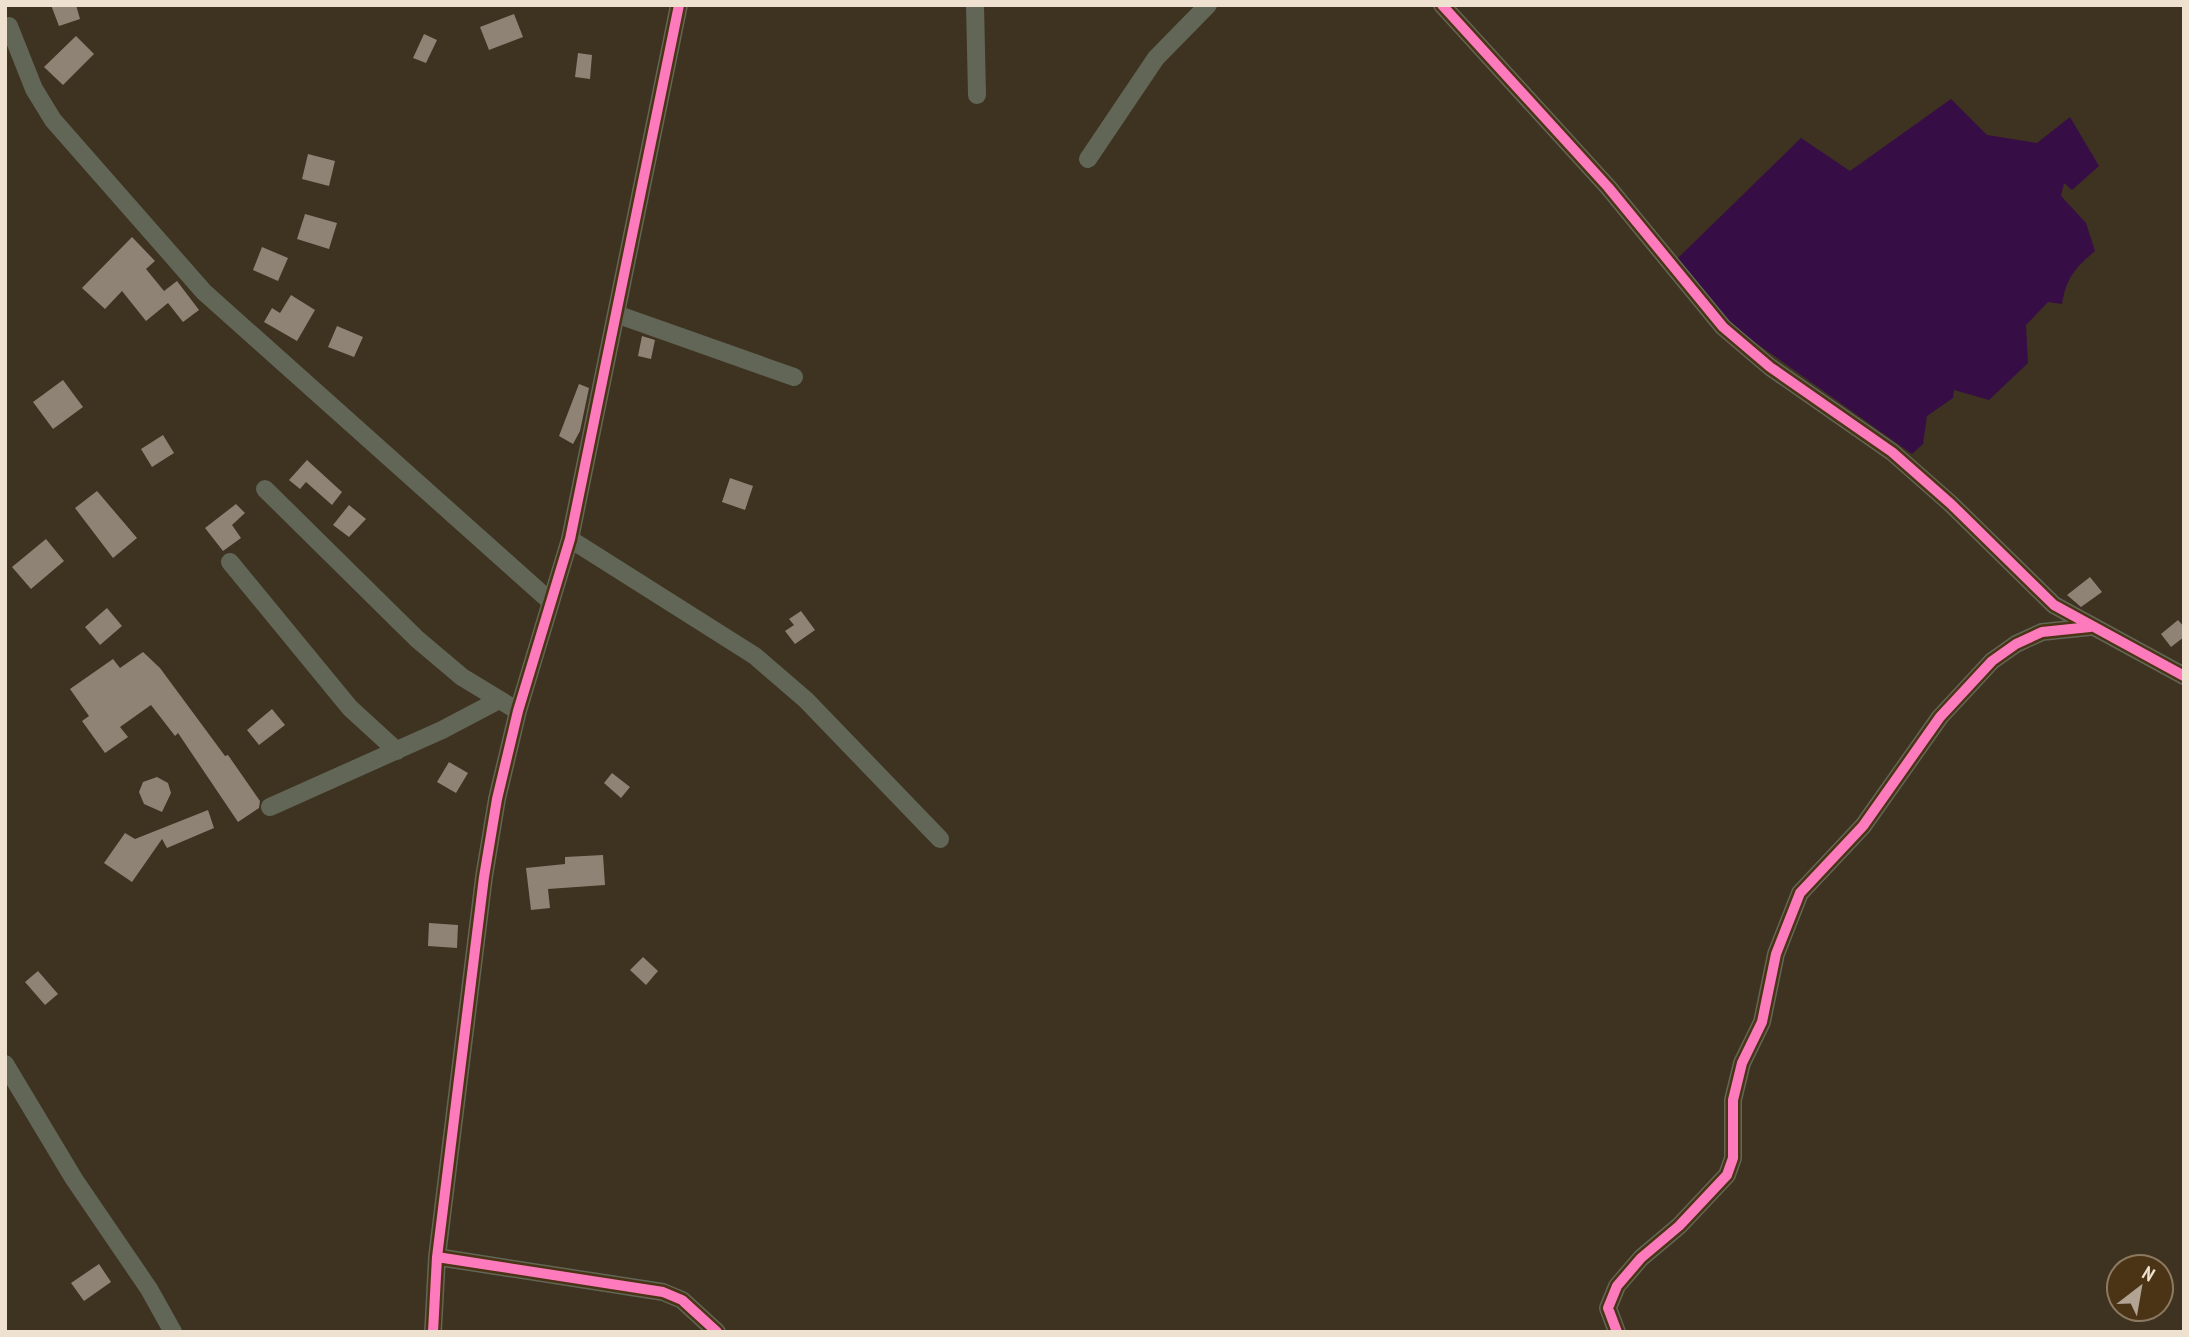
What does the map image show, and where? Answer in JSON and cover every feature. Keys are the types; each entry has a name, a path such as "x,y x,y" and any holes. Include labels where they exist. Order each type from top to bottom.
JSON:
{"street":[{"path":"433,1332 437,1256 484,877 497,799 518,711 570,539 679,5"},
{"path":"975,5 976,95"},
{"path":"1088,159 1156,58 1208,5"},
{"path":"1442,5 1608,187 1723,327 1770,367 1892,453 1951,504 2054,605 2184,676"},
{"path":"9,26 34,89 53,120 204,292 551,602"},
{"path":"617,314 794,377"},
{"path":"265,489 417,639 462,677 518,711"},
{"path":"570,539 755,656 806,700 940,839"},
{"path":"230,562 350,708 397,751"},
{"path":"1617,1332 1608,1308 1617,1286 1641,1258 1713,1192 1730,1167 1734,1153 1735,1090 1742,1063 1762,1022 1776,954 1800,893 1863,826 1940,717 1992,661 2015,644 2042,632 2090,627"},
{"path":"270,807 397,751 499,700"},
{"path":"5,1063 74,1179 149,1289 173,1332"},
{"path":"437,1256 663,1292 682,1300 717,1332"}],"shaded area":[{"path":"1951,99 1987,135 2037,143 2070,117 2099,166 2072,190 2064,183 2061,196 2086,223 2095,251 2073,274 2062,304 2048,302 2026,325 2028,363 1989,400 1954,390 1953,398 1927,416 1923,444 1912,454 1731,325 1678,258 1801,138 1850,171"}],"building":[{"path":"51,5 76,5 80,19 59,26"},
{"path":"514,14 523,37 489,50 480,27"},
{"path":"424,34 437,40 426,63 413,58"},
{"path":"76,36 94,54 63,85 44,67"},
{"path":"578,53 592,55 590,79 575,77"},
{"path":"308,154 335,161 329,186 302,179"},
{"path":"305,214 337,223 329,249 297,239"},
{"path":"132,237 155,261 146,269 164,291 177,281 199,310 183,322 168,303 146,321 122,291 105,309 82,288"},
{"path":"262,247 288,258 278,281 253,270"},
{"path":"291,295 315,310 297,341 264,322 272,308 280,313"},
{"path":"337,326 363,337 354,357 328,347"},
{"path":"642,336 655,340 651,359 638,356"},
{"path":"63,380 83,407 53,429 33,402"},
{"path":"579,384 589,388 580,431 573,444 559,436"},
{"path":"163,435 174,453 152,467 141,449"},
{"path":"307,460 342,492 332,505 306,482 300,489 289,480"},
{"path":"730,478 753,486 745,510 722,502"},
{"path":"97,491 137,538 113,558 75,508"},
{"path":"236,504 245,513 232,525 241,538 223,551 205,528"},
{"path":"349,505 366,519 349,537 333,525"},
{"path":"46,539 64,561 31,589 12,567"},
{"path":"2090,577 2102,592 2081,607 2067,595"},
{"path":"107,608 122,626 100,645 85,627"},
{"path":"801,611 815,630 795,644 785,631 794,625 789,619"},
{"path":"2178,620 2184,627 2184,637 2171,647 2161,634"},
{"path":"143,652 160,668 260,801 259,808 238,822 178,733 175,736 151,705 120,727 128,737 105,753 82,721 89,716 70,689 113,659 120,668"},
{"path":"272,709 285,725 259,745 247,730"},
{"path":"449,762 468,773 456,793 437,782"},
{"path":"612,773 630,787 621,798 604,783"},
{"path":"157,777 168,783 171,793 162,812 144,804 139,792 143,782"},
{"path":"208,810 214,828 167,848 162,839 132,882 104,863 125,833 135,839"},
{"path":"603,855 605,885 548,889 550,908 531,910 526,868 565,864 565,857"},
{"path":"429,923 458,925 457,948 428,946"},
{"path":"643,957 658,971 646,985 630,970"},
{"path":"38,971 58,994 45,1005 25,982"},
{"path":"99,1264 111,1282 84,1301 71,1283"}],"cycle path":[{"path":"433,1332 437,1257 484,877 497,799 518,711 570,539 679,5"},
{"path":"1442,5 1608,187 1723,327 1770,367 1892,452 1951,504 2054,605 2184,676"},
{"path":"1617,1332 1608,1308 1617,1286 1641,1258 1679,1226 1727,1175 1733,1158 1733,1100 1742,1063 1762,1022 1776,954 1800,893 1863,826 1940,717 1992,661 2016,644 2042,632 2090,627"},
{"path":"437,1257 663,1292 682,1300 717,1332"}]}
